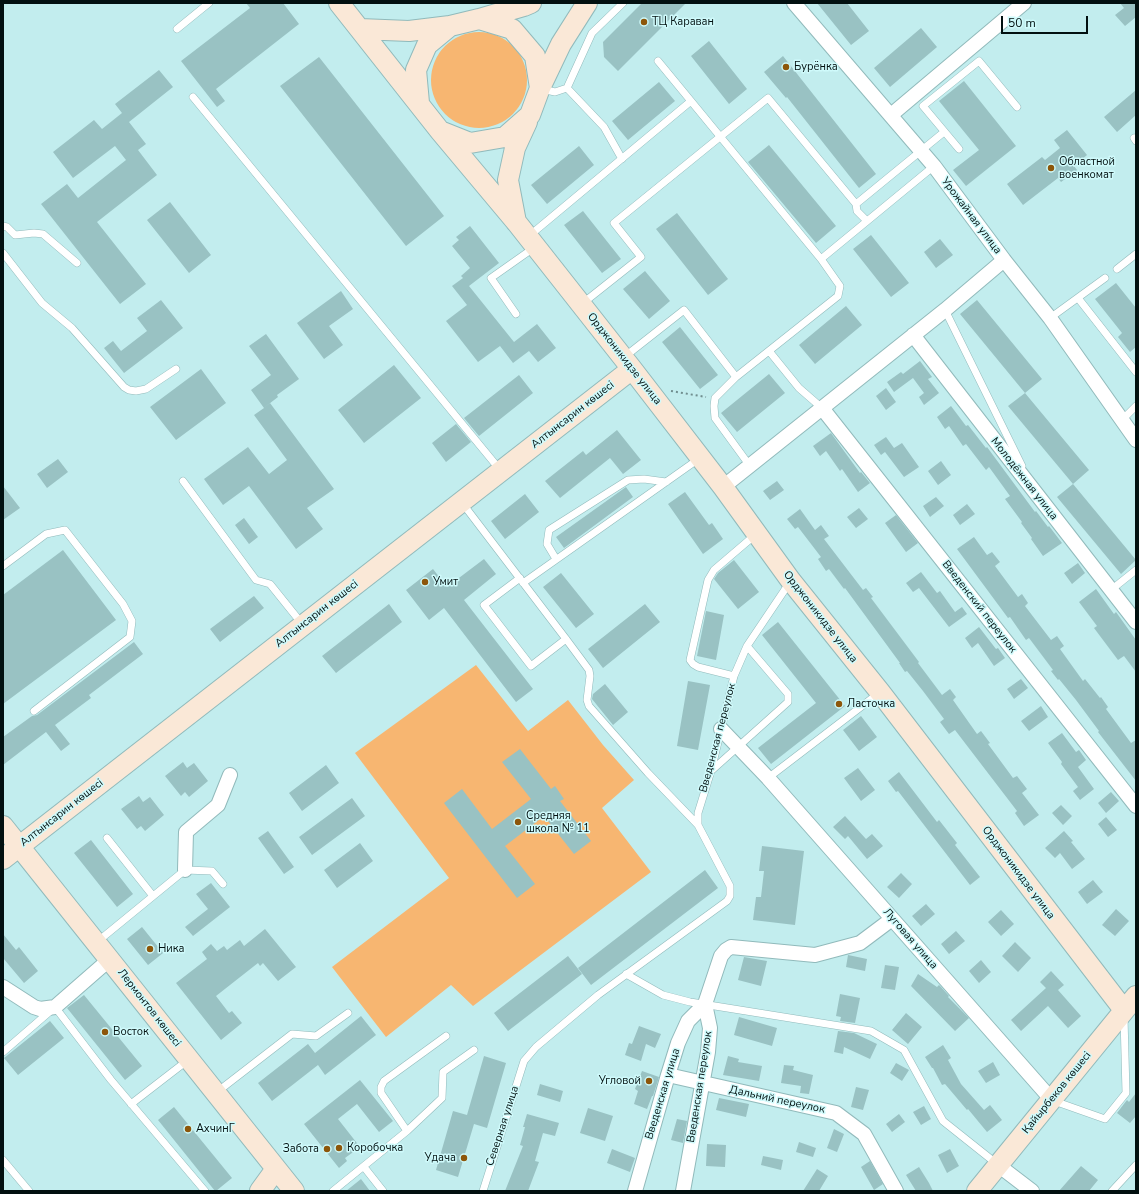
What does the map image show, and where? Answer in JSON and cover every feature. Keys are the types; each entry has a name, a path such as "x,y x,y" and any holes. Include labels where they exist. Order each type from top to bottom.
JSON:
{"street":[{"path":"339,3 440,131 470,143 505,137 530,115"},
{"path":"360,29 409,31 450,26 531,3"},
{"path":"527,236 508,180 515,148 540,88 561,44 587,3"},
{"name":"Урожайная улица","path":"794,3 934,166 1004,260 1050,318 1136,440"},
{"path":"891,115 1024,3"},
{"path":"479,19 512,29 535,56 540,88"},
{"path":"419,103 416,70 427,45 450,26"},
{"name":"Орджоникидзе улица","path":"440,131 527,236 628,363 723,487 791,581 1130,1003"},
{"path":"723,487 945,310 1004,260"},
{"name":"Молодёжная улица","path":"913,335 1136,622"},
{"name":"Алтынсарин көшесі","path":"3,859 462,502 501,471 628,363"},
{"name":"Введенский переулок","path":"822,408 1136,806"},
{"name":"Луговая улица","path":"721,729 768,778 1052,1100"},
{"path":"185,870 186,832 218,805 230,775"},
{"name":"Лермонтов көшесі","path":"3,826 294,1191"},
{"path":"705,1004 721,956 731,947 815,955 860,943 892,919"},
{"path":"3,987 34,1007 40,1009 55,1007 110,959"},
{"name":"Қайырбеков көшесі","path":"977,1191 1130,1003"},
{"name":"Введенская улица","path":"635,1191 678,1043 688,1021 705,1004"},
{"name":"Введенская переулок","path":"683,1191 702,1084 710,1028 705,1004"},
{"name":"Дальний переулок","path":"668,1075 702,1084 836,1113 864,1134 896,1191"},
{"path":"998,1165 1032,1191"},
{"path":"260,1191 276,1170"}],"lane":[{"path":"177,29 209,3"},
{"path":"540,88 555,92 567,88 592,33 622,3"},
{"path":"658,61 821,259 840,286 838,296 736,377 715,398 715,418 750,466"},
{"path":"959,149 923,106 978,61 1017,108"},
{"path":"567,88 604,128 622,159"},
{"path":"192,97 501,471"},
{"path":"581,305 641,256 614,223 768,98 856,204 858,211 867,221"},
{"path":"516,314 491,278 527,236 691,101"},
{"path":"856,204 944,132"},
{"path":"821,259 934,166"},
{"path":"3,226 7,227 15,235 34,233 43,234 77,263"},
{"path":"3,252 42,303 77,332 124,387 129,390 136,391 146,389 176,369"},
{"path":"1117,269 1136,254"},
{"path":"1050,318 1105,278"},
{"path":"1078,298 1136,372"},
{"path":"628,363 684,310 736,377"},
{"path":"945,310 1034,491"},
{"path":"769,351 799,388 822,408"},
{"path":"1122,420 1136,406"},
{"path":"566,639 531,666 484,605 556,559 701,458"},
{"path":"556,559 547,544 549,530 628,480 644,479 666,482"},
{"path":"183,481 256,580 270,584 303,625"},
{"path":"462,502 589,670 590,676 587,700 589,706 648,773 698,825 730,886 730,896 727,901 626,974 663,995 690,1002 871,1031 904,1050 943,1121 998,1165"},
{"path":"3,566 46,534 64,530 123,604 132,621 130,637 34,711"},
{"path":"734,676 698,667 690,660 708,580 714,570 756,534"},
{"path":"1111,590 1136,570"},
{"name":"Введенская переулок","path":"698,825 698,813 711,771 734,676 747,646 791,581"},
{"path":"711,771 788,702 788,694 747,646"},
{"path":"768,778 880,692"},
{"path":"107,838 153,896"},
{"path":"96,942 185,870 212,871 223,884"},
{"name":"Северная улица","path":"482,1191 524,1062 536,1047 598,995 626,974"},
{"path":"1052,1100 1105,1119 1126,1093 1130,1003"},
{"path":"3,1052 55,1007 111,1080 205,1191"},
{"path":"216,1093 292,1034 316,1036 348,1013"},
{"path":"407,1131 381,1093 381,1087 384,1082 446,1036"},
{"path":"333,1191 407,1131 442,1098 443,1072 474,1050"},
{"path":"131,1104 189,1060"},
{"path":"3,1160 29,1191"},
{"path":"1112,1191 1136,1165"},
{"path":"364,1167 383,1191"}],"path":[{"path":"671,391 715,398"}],"shaded area":[{"path":"479,32 497,35 513,46 524,62 527,80 524,98 513,114 497,125 479,128 461,125 445,114 434,98 431,80 434,62 445,46 461,35"},
{"path":"476,665 528,731 568,700 603,745 634,780 602,808 651,872 473,1006 451,985 386,1037 332,967 449,878 355,753"}],"building":[{"path":"246,3 283,3 299,24 216,89 225,101 217,107 181,61 250,8"},
{"name":"ТЦ Караван","path":"642,3 686,3 618,71 604,57 603,42"},
{"path":"817,3 847,3 869,31 851,45"},
{"path":"1120,3 1136,3 1136,17 1125,26 1115,15 1124,8"},
{"path":"921,28 937,47 890,87 874,68"},
{"path":"709,41 747,89 729,104 691,56"},
{"path":"783,56 876,174 859,188 787,97 786,98 764,72"},
{"path":"319,57 444,216 406,246 280,86"},
{"path":"159,70 173,87 129,122 146,144 138,150 157,175 97,222 146,284 120,304 41,204 67,184 78,198 126,160 115,146 73,178 53,152 94,120 102,129 122,113 115,104"},
{"path":"964,81 1016,146 966,186 953,170 979,150 939,101"},
{"path":"659,82 675,101 628,140 612,121"},
{"path":"1136,90 1136,115 1117,132 1104,117"},
{"name":"Областной военкомат","path":"1067,130 1087,155 1074,166 1077,170 1061,182 1058,178 1023,205 1007,184 1042,157 1045,160 1060,148 1054,140"},
{"path":"769,145 836,226 816,243 748,162"},
{"path":"579,146 594,165 547,204 531,185"},
{"path":"170,202 211,255 189,273 147,220"},
{"path":"583,211 621,259 602,273 564,225"},
{"path":"677,213 728,279 708,295 656,229"},
{"path":"470,226 499,263 469,286 514,342 537,324 556,348 538,362 529,351 513,363 500,346 478,362 446,321 467,305 452,286 463,278 461,276 470,268 452,246 459,240 456,237"},
{"path":"871,235 909,283 891,297 853,249"},
{"path":"940,239 953,255 936,268 924,252"},
{"path":"645,271 670,301 649,319 623,289"},
{"path":"1116,283 1136,308 1136,347 1130,352 1118,337 1122,333 1095,299"},
{"path":"341,291 353,309 329,326 343,345 324,359 297,323"},
{"path":"161,300 183,328 124,373 104,348 113,341 121,351 147,331 137,318"},
{"path":"977,300 1042,379 1025,393 960,314"},
{"path":"846,306 862,325 815,364 799,345"},
{"path":"680,327 718,375 700,389 662,342"},
{"path":"266,334 299,379 277,395 278,397 270,403 334,489 307,508 323,529 296,549 249,486 223,505 204,479 248,447 269,474 287,460 254,415 264,408 251,390 271,375 249,346"},
{"path":"920,361 932,377 928,379 939,393 924,405 919,397 924,393 913,378 894,392 887,382 901,372 903,374"},
{"path":"394,365 421,398 364,443 338,410"},
{"path":"201,369 226,403 176,440 150,407"},
{"path":"769,374 785,393 737,432 721,413"},
{"path":"519,375 533,393 479,436 464,418"},
{"path":"886,388 896,402 886,410 876,396"},
{"path":"1025,393 1089,470 1073,484 1008,406"},
{"path":"951,406 966,426 968,425 986,448 987,447 1035,512 1036,511 1062,543 1043,556 1021,523 1022,522 1005,499 1010,496 989,467 986,470 966,444 963,446 949,426 945,429 937,417"},
{"path":"456,424 471,442 446,462 432,443"},
{"path":"617,430 641,460 623,474 610,458 560,498 545,481 583,451 586,455"},
{"path":"831,433 860,473 861,472 870,483 858,492 842,469 840,471 826,451 820,456 813,446"},
{"path":"886,437 894,448 902,443 919,467 904,477 885,452 881,455 874,445"},
{"path":"58,459 68,472 47,488 37,474"},
{"path":"941,461 951,475 938,485 928,471"},
{"path":"777,481 784,490 770,500 763,491"},
{"path":"1073,484 1136,560 1121,574 1057,497"},
{"path":"3,486 20,508 3,520"},
{"path":"626,487 633,497 564,548 556,537"},
{"path":"685,492 709,525 712,523 723,539 703,554 668,504"},
{"path":"525,494 539,512 505,539 491,521"},
{"path":"936,497 944,506 930,517 923,506"},
{"path":"967,504 975,514 960,525 953,515"},
{"path":"859,508 868,519 856,528 847,517"},
{"path":"800,509 815,530 821,525 829,536 824,539 863,590 866,588 873,597 871,598 942,695 950,689 956,697 953,700 977,734 981,731 990,743 988,744 1013,778 1017,776 1027,789 1022,793 1039,815 1024,826 1015,813 1017,811 955,730 949,734 940,722 944,719 923,691 907,671 905,672 845,588 844,589 829,569 826,571 818,559 821,557 798,527 795,529 787,519"},
{"path":"896,515 918,543 906,552 885,523"},
{"path":"244,518 258,537 249,544 235,525"},
{"path":"974,537 987,555 992,552 1000,562 995,566 1018,597 1022,594 1028,603 1025,606 1051,640 1057,636 1064,646 1060,649 1083,681 1085,679 1100,698 1101,697 1108,707 1106,709 1131,743 1136,740 1136,781 1098,732 1099,731 1076,700 1051,671 1053,670 1029,638 1026,640 1010,617 1008,618 957,549"},
{"path":"63,550 116,620 3,704 3,595"},
{"path":"484,559 496,574 464,600 533,689 516,702 444,608 429,620 406,590 433,569 447,587"},
{"path":"734,560 759,592 738,609 714,579 718,573"},
{"path":"1078,563 1085,573 1072,584 1064,573"},
{"path":"921,572 937,593 940,591 955,612 962,607 967,614 949,627 919,588 913,592 906,583"},
{"path":"561,573 594,614 576,628 543,587"},
{"path":"1096,589 1114,614 1116,612 1136,640 1136,672 1124,656 1118,660 1094,628 1097,626 1079,602"},
{"path":"254,596 264,608 220,642 210,629"},
{"path":"389,604 402,622 336,673 322,656"},
{"path":"645,604 660,622 603,668 588,649"},
{"path":"706,611 724,615 716,660 697,656"},
{"path":"778,622 845,706 771,764 758,748 816,703 762,635"},
{"path":"979,627 1005,658 994,666 978,643 972,648 965,638"},
{"path":"134,642 143,654 89,695 91,698 55,725 70,744 61,751 46,732 3,765 3,737 32,716 37,715"},
{"path":"1021,679 1028,688 1014,699 1007,689"},
{"path":"688,681 710,685 698,750 677,746"},
{"path":"605,684 628,712 613,725 592,699 593,694"},
{"path":"1041,706 1048,717 1029,731 1021,721"},
{"path":"861,716 877,737 859,751 843,730"},
{"path":"1062,733 1076,752 1079,750 1086,760 1078,767 1094,789 1080,800 1073,791 1078,787 1048,743"},
{"name":"Средняя школа № 11","path":"520,749 551,789 555,786 564,799 560,801 591,841 574,854 544,816 505,846 535,884 517,898 444,803 462,789 492,829 531,799 502,762"},
{"path":"183,762 187,768 194,763 208,781 189,797 185,792 181,796 165,776"},
{"path":"326,765 339,783 302,811 289,793"},
{"path":"858,768 875,790 861,801 844,778"},
{"path":"899,772 937,822 939,820 957,843 955,845 980,877 970,885 898,791 896,792 888,781"},
{"path":"1111,792 1119,801 1106,813 1098,803"},
{"path":"139,796 143,802 150,797 164,815 145,831 141,826 137,829 121,809"},
{"path":"352,798 365,816 312,855 299,837"},
{"path":"1061,805 1072,816 1063,825 1052,813"},
{"path":"845,816 866,839 872,834 883,846 867,859 848,836 845,839 833,827"},
{"path":"1106,817 1117,830 1108,837 1098,824"},
{"path":"268,831 294,867 284,874 258,838"},
{"path":"1064,831 1085,859 1072,869 1060,853 1055,858 1045,848"},
{"path":"91,840 133,894 117,907 74,853"},
{"path":"360,843 373,861 337,888 324,870"},
{"path":"762,846 804,851 795,925 753,920 756,897 761,897 764,871 759,871"},
{"path":"705,870 718,888 591,985 578,968"},
{"path":"901,873 912,884 899,898 887,887"},
{"path":"1093,880 1103,892 1087,904 1078,892"},
{"path":"211,883 230,907 193,936 185,927 208,909 196,894"},
{"path":"926,904 935,914 921,926 912,916"},
{"path":"1116,909 1129,921 1115,936 1102,925"},
{"path":"1001,910 1014,924 1001,936 988,922"},
{"path":"142,927 163,953 148,965 127,939"},
{"path":"265,929 296,967 278,981 263,963 260,966 258,963 216,996 229,1013 232,1011 242,1023 221,1040 176,983 207,959 202,952 211,944 217,951 224,946 227,950 240,940 244,946"},
{"path":"956,931 965,941 949,954 941,944"},
{"path":"3,934 16,950 19,947 38,971 24,983 3,958"},
{"path":"1015,942 1031,958 1018,972 1002,956"},
{"path":"848,955 867,959 865,971 846,967"},
{"path":"568,956 582,974 508,1031 494,1013"},
{"path":"744,957 767,961 761,986 738,980"},
{"path":"981,960 991,972 979,983 969,971"},
{"path":"885,965 899,967 895,990 881,988"},
{"path":"1051,971 1064,985 1058,990 1081,1016 1068,1028 1048,1006 1021,1031 1011,1020 1046,988 1040,982"},
{"path":"918,974 937,987 939,985 949,996 948,997 969,1018 955,1031 911,986"},
{"path":"840,994 860,998 855,1023 840,1021 841,1017 836,1016"},
{"path":"84,995 142,1066 125,1080 67,1008"},
{"path":"906,1013 922,1027 908,1044 892,1030"},
{"path":"361,1016 376,1035 325,1075 318,1065 272,1101 258,1083 308,1044 315,1053"},
{"path":"739,1017 777,1028 772,1046 734,1035"},
{"path":"50,1021 64,1038 18,1075 4,1058"},
{"path":"639,1026 661,1034 655,1048 646,1044 641,1061 625,1055 629,1043 632,1044"},
{"path":"838,1031 854,1033 877,1044 870,1059 844,1047 843,1054 834,1052"},
{"path":"943,1045 951,1058 948,1060 961,1084 984,1110 990,1105 1002,1120 987,1132 945,1084 942,1085 925,1057"},
{"path":"484,1056 506,1063 487,1128 474,1124 458,1177 436,1170 453,1111 467,1115"},
{"path":"728,1056 739,1059 738,1062 762,1066 759,1081 723,1075"},
{"path":"993,1062 1000,1075 986,1083 978,1071"},
{"path":"896,1063 909,1070 902,1081 890,1073"},
{"path":"784,1065 794,1066 793,1070 813,1075 809,1094 800,1093 801,1086 781,1083"},
{"path":"642,1071 659,1077 647,1109 634,1104 638,1091 635,1089"},
{"path":"360,1080 393,1121 379,1132 357,1104 338,1119 360,1147 345,1158 347,1161 339,1168 304,1124"},
{"path":"540,1084 563,1091 560,1102 537,1095"},
{"path":"856,1087 869,1090 863,1110 851,1107"},
{"path":"1136,1093 1136,1116 1130,1123 1117,1113 1127,1100 1129,1102"},
{"path":"719,1098 749,1104 746,1117 716,1110"},
{"path":"924,1106 931,1119 921,1125 913,1112"},
{"path":"174,1107 232,1178 216,1191 158,1120"},
{"path":"588,1108 613,1116 605,1141 580,1133"},
{"path":"527,1114 559,1123 555,1136 543,1133 535,1161 539,1162 528,1191 505,1191 523,1146 520,1145"},
{"path":"899,1114 905,1122 892,1132 886,1124"},
{"path":"677,1119 687,1121 683,1143 671,1140"},
{"path":"834,1129 844,1134 837,1152 827,1148"},
{"path":"799,1142 816,1148 813,1157 796,1152"},
{"path":"707,1144 726,1145 725,1167 706,1166"},
{"path":"612,1149 635,1158 630,1172 607,1163"},
{"path":"950,1149 959,1166 947,1173 938,1155"},
{"path":"763,1156 783,1160 781,1170 761,1165"},
{"path":"870,1161 883,1184 874,1190 861,1167"},
{"path":"1081,1166 1098,1180 1089,1191 1059,1191"},
{"path":"919,1167 933,1191 916,1191 906,1175"},
{"path":"817,1169 828,1176 819,1191 803,1191"},
{"path":"361,1179 370,1191 346,1191"}],"place":[{"name":"ТЦ Караван","path":"644,22"},
{"name":"Бурёнка","path":"786,67"},
{"name":"Областной военкомат","path":"1051,168"},
{"name":"Умит","path":"425,582"},
{"name":"Ласточка","path":"839,704"},
{"name":"Средняя школа № 11","path":"518,822"},
{"name":"Ника","path":"150,949"},
{"name":"Восток","path":"105,1032"},
{"name":"Угловой","path":"649,1081"},
{"name":"АхчинГ","path":"188,1129"},
{"name":"Коробочка","path":"339,1148"},
{"name":"Забота","path":"327,1149"},
{"name":"Удача","path":"464,1158"}]}
